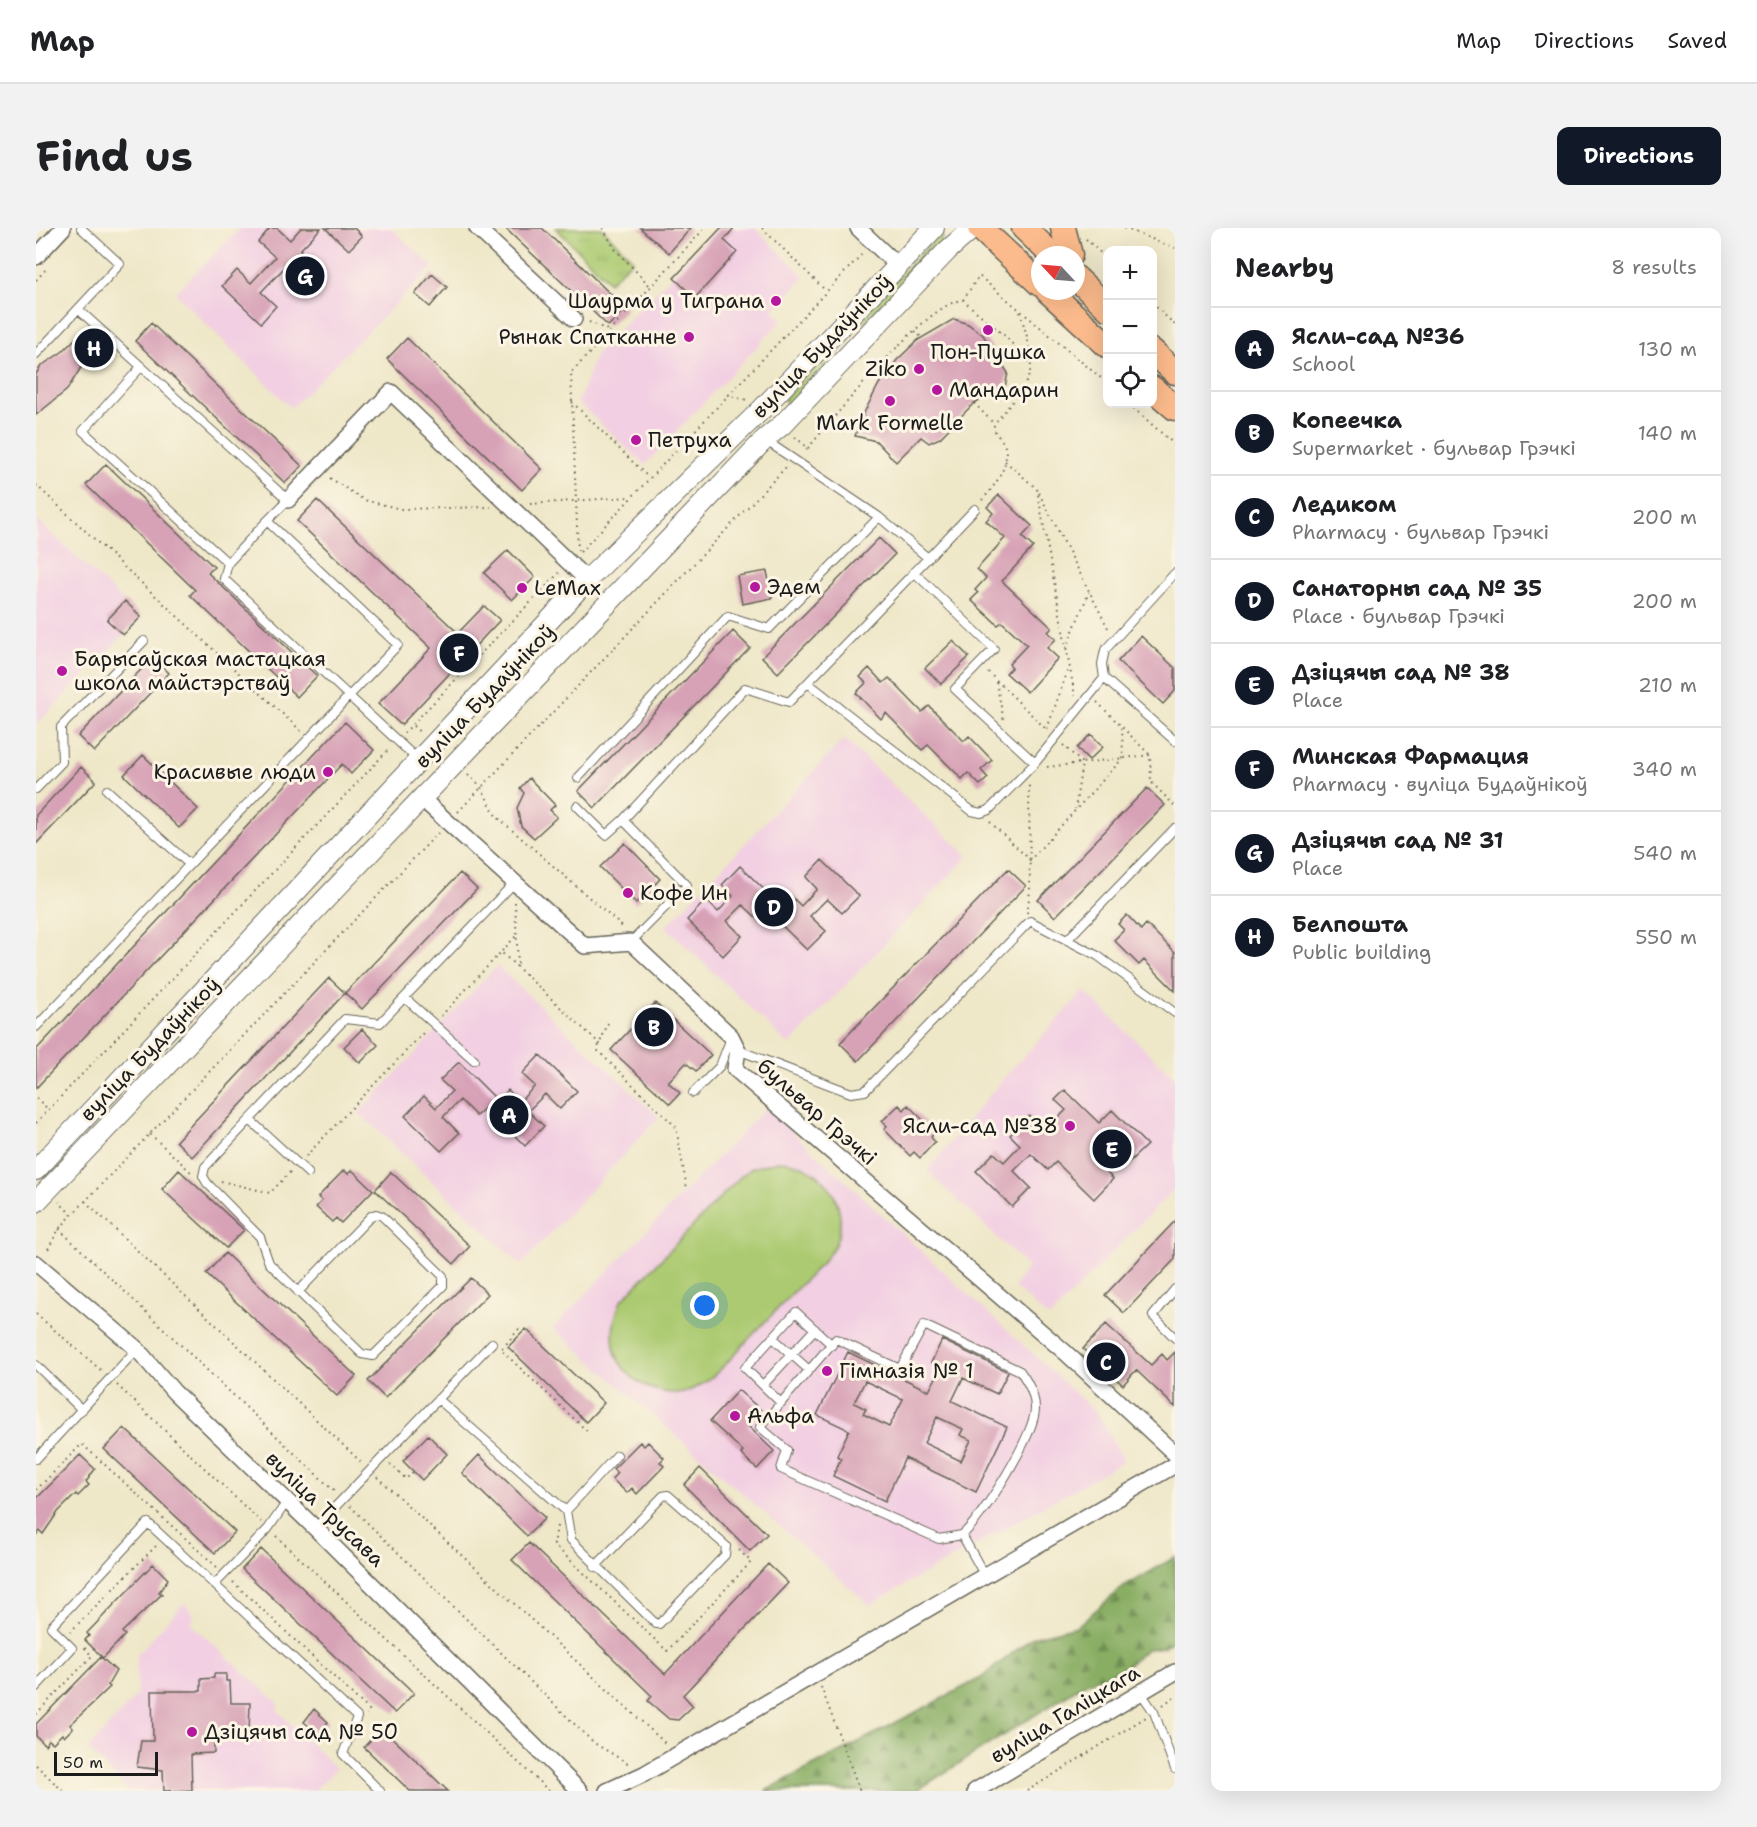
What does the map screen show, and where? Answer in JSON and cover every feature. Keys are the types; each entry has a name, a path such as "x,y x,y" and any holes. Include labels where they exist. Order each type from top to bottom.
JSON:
{"main road":[{"path":"980,228 1031,276"},
{"path":"1024,228 1043,246"},
{"path":"1064,228 1077,246"},
{"path":"1085,287 1103,304"},
{"path":"1058,300 1103,342"},
{"path":"1155,354 1175,372"},
{"path":"1157,392 1175,408"}],"street":[{"path":"36,257 63,228"},
{"path":"477,228 574,319"},
{"path":"858,228 897,266"},
{"name":"вуліца Будаўнікоў","path":"36,1170 417,759 587,580 744,425 934,228"},
{"name":"вуліца Будаўнікоў","path":"36,1202 335,890 420,797 765,439 782,425 946,251 973,228"},
{"path":"288,500 391,392 610,601"},
{"path":"744,425 765,439"},
{"path":"420,797 585,946 633,940 734,1043"},
{"path":"315,871 335,890"},
{"name":"бульвар Грэчкі","path":"734,1043 735,1069 1066,1353 1175,1454"},
{"name":"вуліца Трусава","path":"36,1263 137,1349 174,1392 286,1503 315,1528 580,1791"},
{"path":"607,1791 677,1754 1175,1465"},
{"name":"вуліца Галіцкага","path":"975,1791 1175,1672"}],"lane":[{"path":"36,354 120,264 81,228"},
{"path":"78,309 140,368 288,500 228,563 224,579 417,759"},
{"path":"140,368 83,431 228,563"},
{"path":"765,439 879,517 928,558"},
{"path":"577,806 606,835 623,820 745,688 789,702 975,509"},
{"path":"578,778 728,616 769,629 879,517"},
{"path":"36,1027 398,645 267,521"},
{"path":"914,572 994,649 955,689 1035,763"},
{"path":"1175,573 1113,638 1105,650 1102,664 1104,678 1175,741"},
{"path":"36,789 62,762 61,727 144,641"},
{"path":"808,683 972,811 981,813 989,810 1035,763 1104,678"},
{"path":"107,790 189,864"},
{"path":"623,820 687,885 633,940"},
{"path":"1067,940 1175,828"},
{"path":"298,1292 371,1216 376,1214 443,1276 444,1281 443,1286 373,1356 368,1357 298,1292 268,1263 260,1237 203,1176 205,1167 345,1020 380,1023 515,882"},
{"path":"693,1093 720,1066 734,1043 851,1093 865,1091 1022,920 1035,923 1098,956 1175,1013"},
{"path":"405,998 474,1060"},
{"path":"250,1120 308,1173"},
{"path":"1175,1289 1153,1316 1175,1338"},
{"path":"781,1403 745,1368 796,1312 832,1345"},
{"path":"924,1325 1020,1371 1030,1385 1035,1410 1021,1448 974,1526 962,1535 939,1539 781,1469 787,1450 760,1427 809,1370 836,1339 900,1369 924,1325"},
{"path":"763,1385 814,1329"},
{"path":"772,1338 809,1370"},
{"path":"315,1528 492,1343"},
{"path":"36,1459 137,1349"},
{"path":"36,1365 82,1410"},
{"path":"438,1399 566,1511 571,1540 595,1566 651,1621 659,1624 725,1556 726,1546 668,1495 663,1496 595,1566"},
{"path":"566,1511 617,1455"},
{"path":"216,1583 268,1529 286,1503"},
{"path":"36,1687 72,1648 51,1627 148,1523 216,1583 357,1717 343,1755 380,1791"},
{"path":"962,1535 985,1576"},
{"path":"1141,1693 1154,1712 1175,1769"}],"path":[{"path":"603,228 615,249 651,287"},
{"path":"705,228 571,373 578,554 873,243"},
{"path":"762,228 826,291"},
{"path":"1124,228 1175,248"},
{"path":"1085,250 1103,258"},
{"path":"963,300 979,276 1103,381"},
{"path":"808,448 915,331 952,300 963,300 1005,336 1031,364"},
{"path":"1157,308 1175,324"},
{"path":"975,509 994,486 1005,462 1004,445 993,431 994,424 1029,381 1033,354 1020,312"},
{"path":"915,331 922,338"},
{"path":"727,395 756,402"},
{"path":"573,402 649,478"},
{"path":"974,403 994,424"},
{"path":"1133,408 1175,445"},
{"path":"1005,462 1037,489 1113,638"},
{"path":"316,470 364,500 401,509 473,506 512,509 520,505 631,497"},
{"path":"36,485 310,739"},
{"path":"1037,489 1078,710"},
{"path":"36,1123 397,740 569,563"},
{"path":"1066,648 1089,591"},
{"path":"980,664 1082,763"},
{"path":"1047,730 1070,666"},
{"path":"996,680 1008,738"},
{"path":"1090,695 1150,755 1151,782 1175,806"},
{"path":"412,725 427,737"},
{"path":"1029,860 1123,758 1122,727"},
{"path":"1022,920 1027,909 1029,860 1028,769 1150,755"},
{"path":"1075,810 1082,763"},
{"path":"466,772 481,787 496,816 633,940"},
{"path":"981,813 1029,860"},
{"path":"515,898 518,967"},
{"path":"1022,920 1027,909"},
{"path":"150,1133 198,1179 203,1176 270,1193 516,936"},
{"path":"501,952 602,1045"},
{"path":"608,1023 602,1045 597,1050 676,1127 687,1190"},
{"path":"36,1098 49,1110"},
{"path":"48,1249 59,1229 72,1215 58,1200"},
{"path":"85,1201 370,1470 677,1754"},
{"path":"36,1314 110,1379 549,1791"},
{"path":"519,1329 501,1350 589,1433"},
{"path":"36,1490 82,1444 225,1574 369,1710"},
{"path":"390,1463 406,1479 414,1471"},
{"path":"559,1518 554,1545 667,1651 751,1562"},
{"path":"69,1633 164,1537"},
{"path":"36,1714 92,1656"},
{"path":"816,1673 860,1791"},
{"path":"1027,1791 1154,1712 1175,1696"},
{"path":"36,1765 63,1791"}],"shaded area":[{"path":"241,228 391,228 433,267 291,408 175,293"},
{"name":"Рынак Спатканне","path":"718,228 755,228 805,277 773,310 782,320 645,465 578,403 596,354"},
{"name":"Барысаўская мастацкая школа майстэрстваў","path":"36,519 141,617 36,725"},
{"path":"844,739 968,856 789,1045 666,927"},
{"path":"497,966 659,1117 521,1265 359,1113"},
{"name":"Ясли-сад №38","path":"1084,991 1175,1078 1175,1188 1049,1318 1014,1287 1028,1267 927,1171 1002,1080"},
{"name":"Гімназія № 1","path":"766,1108 1098,1414 1124,1461 870,1605 553,1328"},
{"path":"184,1603 194,1615 191,1624 277,1702 278,1711 336,1769 314,1791 129,1791 88,1749 137,1695 137,1655"}],"green space":[{"path":"556,228 602,228 633,260 609,282"},
{"path":"943,236 942,242 850,336 836,356 790,403 786,403 784,399 937,237"},
{"path":"778,1161 794,1163 808,1169 820,1177 829,1188 840,1214 834,1247 821,1264 728,1362 704,1383 688,1391 668,1393 650,1388 633,1378 620,1363 614,1346 613,1328 621,1301 741,1176 752,1168"},
{"path":"1175,1557 1175,1639 1164,1647 1147,1649 1124,1668 1084,1684 916,1791 765,1791 981,1678 1033,1637 1077,1626 1122,1588"}],"building":[{"path":"270,228 277,228 290,240 301,228 321,228 300,250 322,270 306,287 285,267 261,292 276,306 261,323 222,286 237,270 251,283 275,257 258,242"},
{"path":"325,228 354,228 362,236 349,250"},
{"path":"505,228 542,228 626,309 608,326"},
{"path":"640,228 691,228 669,253"},
{"path":"721,228 734,228 724,240 737,252 695,298 674,278"},
{"path":"432,274 447,287 430,307 415,294"},
{"name":"Мандарин","path":"954,319 968,324 983,335 1008,373 1005,387 974,403 940,438 929,443 921,437 896,462 876,441 855,436 865,411 879,384 897,360 918,340"},
{"path":"151,323 302,466 285,483 135,341"},
{"path":"82,332 99,349 80,369 67,390 36,415 36,374 41,366 62,352"},
{"path":"407,338 542,469 522,490 387,359"},
{"path":"106,464 214,567 208,573 317,676 297,697 190,595 195,590 86,485"},
{"path":"999,495 1032,526 1022,537 1033,547 1002,581 1052,628 1048,632 1056,639 1047,648 1058,658 1027,692 1006,673 1012,667 1009,664 1027,645 1002,622 998,625 971,600 978,593 975,590 986,578 977,569 1005,538 986,521 993,513 987,507"},
{"path":"317,500 458,633 484,606 500,620 401,725 378,704 431,648 297,521"},
{"path":"879,538 895,554 778,673 762,657"},
{"path":"508,550 535,577 512,600 484,573"},
{"path":"767,571 772,598 742,604 737,576"},
{"path":"125,601 141,617 123,635 107,620"},
{"path":"733,631 750,648 595,808 578,791"},
{"path":"1141,636 1175,668 1175,691 1163,704 1118,661"},
{"path":"953,641 969,657 941,684 925,668"},
{"path":"153,657 169,673 94,752 78,736"},
{"path":"869,668 883,683 889,678 922,712 929,706 964,741 969,736 992,760 981,770 988,778 980,785 968,773 962,779 928,745 922,750 886,713 881,719 856,693 866,683 860,677"},
{"path":"345,722 374,750 351,774 342,764 36,1088 36,1050"},
{"path":"1091,734 1103,747 1089,760 1077,748"},
{"path":"143,755 198,809 179,828 124,775"},
{"path":"81,767 96,781 36,844 36,815"},
{"path":"529,778 555,805 550,810 557,817 534,838 521,826 517,808 524,793 520,788"},
{"path":"1147,788 1165,805 1055,917 1038,900"},
{"path":"625,843 660,879 636,903 600,867"},
{"path":"822,860 859,896 842,913 827,899 810,916 826,931 807,950 767,911 759,920 743,905 727,921 742,936 723,956 687,920 706,900 718,912 733,896 722,885 740,866 780,905 790,895 801,906 817,889 806,877"},
{"path":"1008,869 1026,886 858,1061 840,1043"},
{"path":"460,873 477,889 362,1009 345,993"},
{"path":"1127,915 1141,930 1146,924 1175,952 1175,991 1144,960 1139,965 1114,940 1124,930 1118,924"},
{"path":"329,978 345,993 192,1157 176,1141"},
{"path":"655,1003 711,1055 696,1071 686,1063 668,1082 680,1093 670,1104 611,1050"},
{"path":"362,1029 378,1045 360,1063 344,1047"},
{"path":"540,1055 577,1091 560,1109 545,1094 528,1111 544,1126 525,1146 486,1107 476,1116 460,1100 443,1117 459,1133 441,1151 405,1116 424,1096 436,1108 452,1091 440,1080 459,1062 498,1101 508,1090 520,1101 535,1086 522,1074"},
{"path":"1065,1090 1099,1123 1112,1110 1147,1145 1127,1164 1114,1151 1100,1166 1113,1179 1094,1199 1056,1162 1048,1170 1031,1154 1014,1171 1031,1188 1012,1207 976,1171 994,1153 1004,1162 1020,1145 1010,1135 1029,1116 1044,1132 1066,1110 1055,1100"},
{"path":"899,1105 904,1110 908,1105 935,1132 931,1137 935,1142 920,1158 914,1152 910,1156 884,1129 887,1126 882,1121"},
{"path":"179,1170 244,1230 226,1248 162,1189"},
{"path":"344,1170 348,1174 352,1170 373,1190 341,1223 336,1218 332,1222 316,1207 322,1201 318,1197"},
{"path":"391,1172 470,1246 454,1264 375,1190"},
{"path":"1175,1221 1175,1259 1124,1313 1105,1295"},
{"path":"225,1253 356,1376 337,1396 206,1274"},
{"path":"471,1278 488,1294 385,1398 368,1381"},
{"path":"1106,1324 1151,1365 1162,1354 1167,1360 1175,1352 1175,1407 1136,1370 1123,1385 1083,1349"},
{"path":"526,1329 604,1403 586,1422 508,1347"},
{"path":"942,1340 1008,1372 997,1394 963,1378 952,1401 1007,1427 976,1492 905,1458 885,1501 833,1476 841,1458 837,1456 849,1430 817,1415 848,1352 929,1391 941,1368 931,1363","holes":["865,1381 903,1399 889,1427 863,1414 866,1409 854,1403","937,1417 963,1429 960,1435 971,1440 961,1461 924,1443"]},
{"path":"738,1390 761,1410 747,1425 774,1451 757,1469 741,1454 743,1451 710,1421"},
{"path":"124,1428 235,1532 215,1553 104,1449"},
{"path":"428,1435 447,1454 422,1480 403,1461"},
{"path":"640,1442 644,1446 648,1442 664,1458 660,1462 664,1466 637,1494 632,1488 627,1493 612,1479 617,1473 613,1469"},
{"path":"80,1455 95,1469 86,1482 89,1485 58,1512 43,1534 40,1531 36,1535 36,1499"},
{"path":"479,1455 545,1518 527,1536 462,1473"},
{"path":"700,1468 767,1534 750,1551 684,1485"},
{"path":"529,1543 665,1674 768,1564 788,1583 683,1695 693,1706 678,1720 669,1719 648,1701 652,1696 512,1560"},
{"path":"261,1549 414,1693 395,1713 242,1569"},
{"path":"153,1564 168,1579 159,1592 162,1594 122,1632 125,1635 103,1658 85,1640 89,1636 87,1633"},
{"path":"101,1657 116,1671 108,1685 110,1687 70,1725 73,1728 64,1737 62,1734 53,1743 49,1740 45,1745 36,1736 36,1724"},
{"name":"Дзіцячы сад № 50","path":"214,1674 226,1674 226,1681 230,1681 231,1703 250,1703 249,1733 214,1734 214,1753 191,1754 192,1790 164,1791 163,1770 137,1767 141,1741 153,1741 152,1691 201,1691 201,1679 214,1678"},
{"path":"314,1709 328,1722 318,1734 304,1722"},
{"path":"382,1728 448,1791 410,1791 364,1747"}],"place":[{"name":"Дзіцячы сад № 31","path":"305,276"},
{"name":"Шаурма у Тиграна","path":"776,301"},
{"name":"Пон-Пушка","path":"988,330"},
{"name":"Рынак Спатканне","path":"689,337"},
{"name":"Белпошта","path":"94,348"},
{"name":"Ziko","path":"919,369"},
{"name":"Мандарин","path":"937,390"},
{"name":"Mark Formelle","path":"890,401"},
{"name":"Петруха","path":"636,440"},
{"name":"Эдем","path":"755,587"},
{"name":"LeMax","path":"522,588"},
{"name":"Минская Фармация","path":"459,653"},
{"name":"Барысаўская мастацкая школа майстэрстваў","path":"62,671"},
{"name":"Красивые люди","path":"328,772"},
{"name":"Кофе Ин","path":"628,893"},
{"name":"Санаторны сад № 35","path":"774,907"},
{"name":"Копеечка","path":"654,1027"},
{"name":"Ясли-сад №36","path":"509,1115"},
{"name":"Ясли-сад №38","path":"1070,1126"},
{"name":"Дзіцячы сад № 38","path":"1112,1149"},
{"name":"Ледиком","path":"1106,1362"},
{"name":"Гімназія № 1","path":"827,1371"},
{"name":"Альфа","path":"735,1416"},
{"name":"Дзіцячы сад № 50","path":"192,1732"}]}
